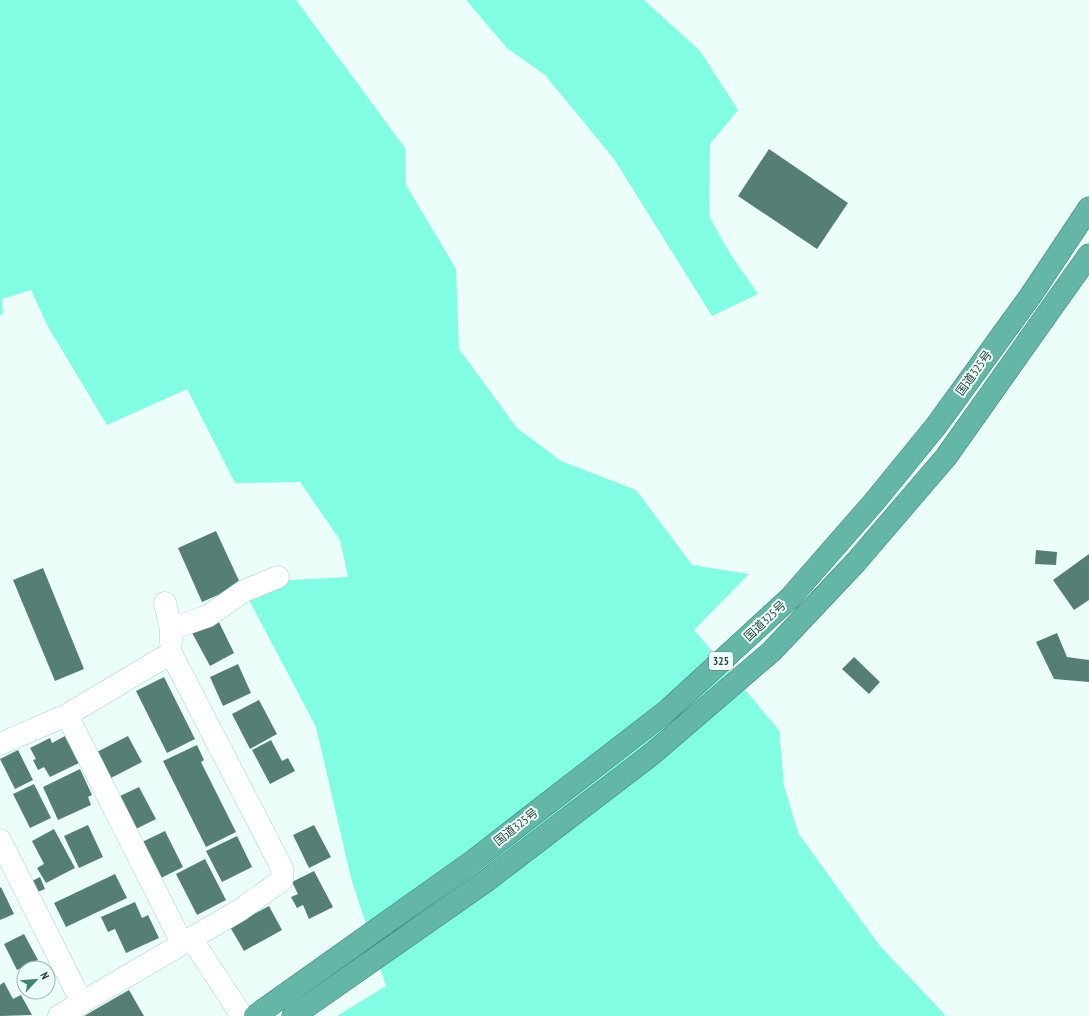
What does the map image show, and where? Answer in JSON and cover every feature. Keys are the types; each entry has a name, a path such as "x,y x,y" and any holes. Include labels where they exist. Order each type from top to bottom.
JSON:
{"highway":[{"name":"国道325号","path":"255,1016 473,861 668,710 790,598 874,502 936,426 1029,298 1089,208"},
{"name":"国道325号","path":"293,1016 486,882 652,754 772,651 856,562 946,457 1089,255"}],"street":[{"path":"171,629 208,616 244,591 278,577"},
{"path":"59,1016 240,910 282,880 282,868 171,654 171,629 165,603"},
{"path":"0,744 67,715 171,654"},
{"path":"67,715 187,940 242,1016"},
{"path":"0,840 82,1003"}],"green space":[{"path":"0,0 296,0 405,148 406,185 456,269 459,349 517,428 561,461 636,490 692,565 749,574 694,630 779,730 784,786 798,833 879,945 946,1016 337,1016 386,986 351,878 316,727 249,600 290,580 348,577 340,540 300,482 235,483 187,389 107,425 47,325 31,290 2,299 3,314 0,315"},
{"path":"466,0 644,0 700,51 738,110 710,144 709,216 729,252 758,294 712,316 614,159 545,75 507,48"}],"building":[{"path":"769,149 848,203 817,249 738,196"},
{"path":"216,531 241,585 202,602 178,548"},
{"path":"1036,550 1057,552 1056,565 1035,564"},
{"path":"1089,554 1089,600 1074,610 1053,580"},
{"path":"43,568 84,669 55,681 13,580"},
{"path":"216,616 234,653 210,666 190,629"},
{"path":"1057,633 1067,657 1089,660 1089,682 1054,679 1036,642"},
{"path":"854,657 880,682 869,694 842,669"},
{"path":"238,664 251,693 223,706 210,677"},
{"path":"164,677 195,739 167,753 136,691"},
{"path":"259,700 277,734 250,749 232,714"},
{"path":"65,736 79,763 50,777 44,767 38,770 33,760 36,759 30,748 50,738 52,743"},
{"path":"128,736 142,762 109,779 95,753"},
{"path":"271,740 282,761 288,758 295,771 270,784 252,750"},
{"path":"197,745 204,760 201,762 236,832 206,847 163,761"},
{"path":"18,750 33,780 15,789 0,759"},
{"path":"80,769 92,795 88,797 91,805 58,820 43,787"},
{"path":"34,784 51,818 30,828 13,794"},
{"path":"139,787 156,819 134,830 118,797"},
{"path":"88,825 103,857 79,868 64,836"},
{"path":"314,825 331,857 309,868 293,835"},
{"path":"54,829 75,868 46,883 37,868 44,864 32,841"},
{"path":"165,831 183,867 159,879 140,843"},
{"path":"237,836 252,867 222,882 206,851"},
{"path":"205,859 226,900 197,915 176,874"},
{"path":"314,871 333,907 309,919 303,905 297,908 291,897 298,894 292,882"},
{"path":"115,874 127,898 66,927 54,903"},
{"path":"40,877 45,889 35,893 30,882"},
{"path":"1,887 14,914 0,920 0,888"},
{"path":"135,902 142,918 148,915 159,938 126,953 115,929 108,932 101,917"},
{"path":"269,906 282,930 244,951 230,927"},
{"path":"24,934 38,960 16,960 16,968 4,944"},
{"path":"4,982 13,999 16,998 16,1000 24,1000 32,1015 0,1016 0,985"},
{"path":"129,990 144,1016 84,1016"}]}
